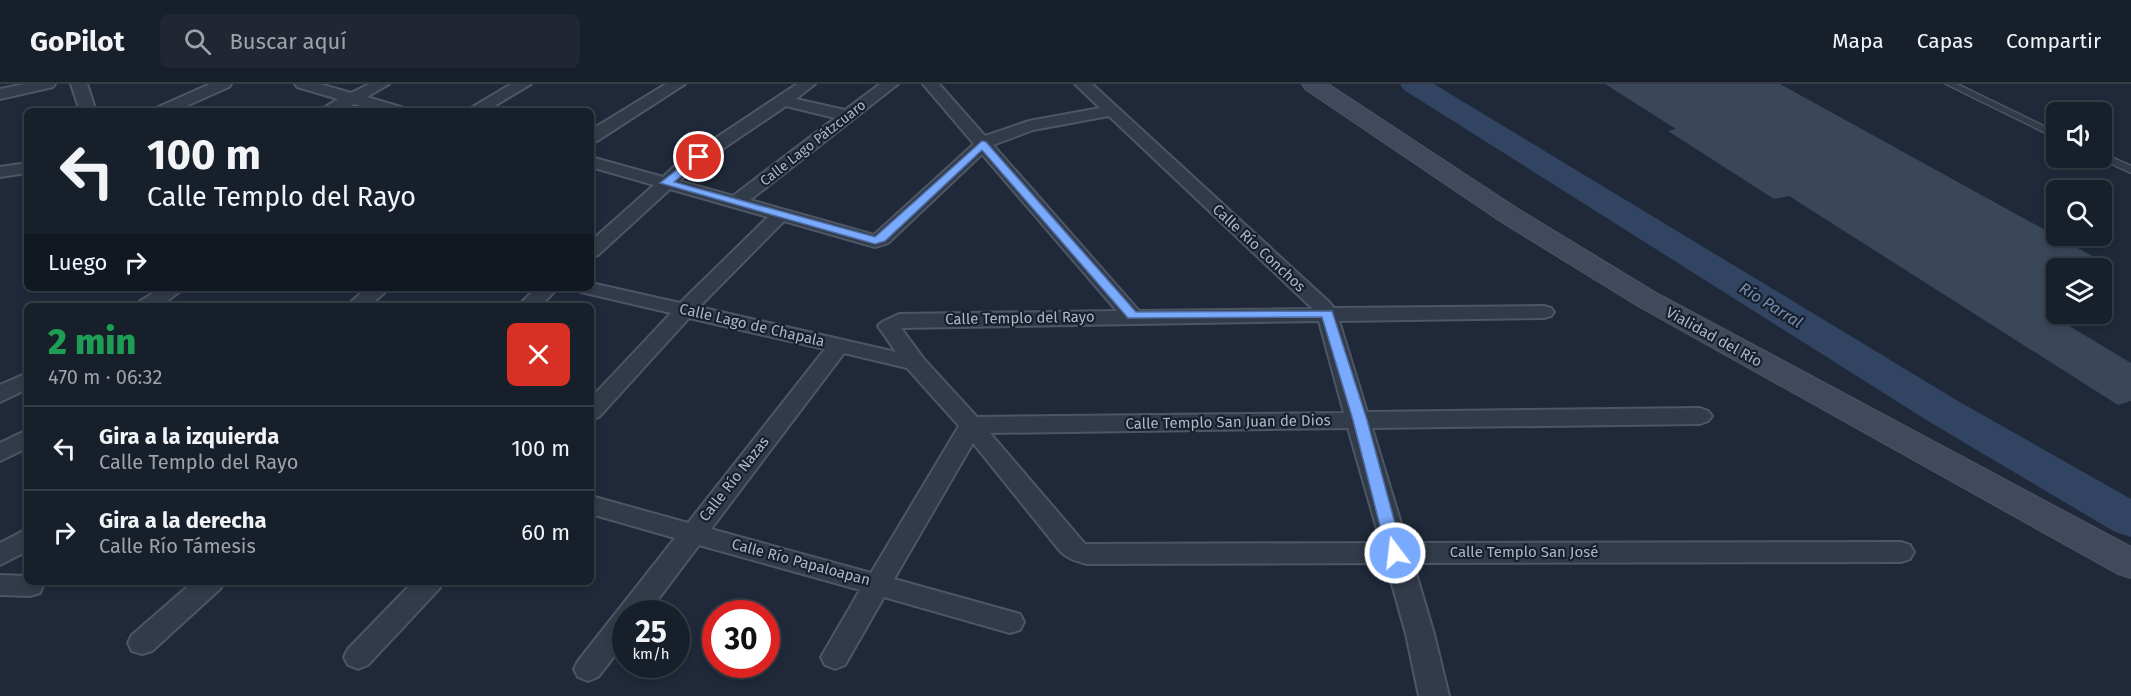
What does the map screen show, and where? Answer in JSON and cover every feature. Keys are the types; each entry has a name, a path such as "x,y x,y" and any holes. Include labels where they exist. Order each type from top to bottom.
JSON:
{"main road":[{"name":"Vialidad del Río","path":"1313,84 1509,215 1648,300 2131,564"}],"street":[{"path":"0,94 47,84"},
{"path":"79,84 87,108"},
{"path":"169,108 223,84"},
{"path":"303,84 388,108"},
{"path":"333,108 381,84"},
{"path":"479,108 523,84"},
{"path":"594,135 677,84"},
{"path":"594,248 666,183 807,84"},
{"name":"Calle Lago Pátzcuaro","path":"736,202 890,84"},
{"name":"Calle Río Conchos","path":"1083,84 1322,306 1327,314 1360,420 1395,553 1420,634 1434,696"},
{"path":"927,85 982,144 1132,316"},
{"path":"782,100 848,116"},
{"path":"594,163 875,241 880,239 982,144 1005,133 1112,111"},
{"path":"0,172 24,168"},
{"path":"594,409 685,310 780,215"},
{"name":"Calle Lago de Chapala","path":"594,289 915,363"},
{"path":"151,303 170,291"},
{"path":"360,303 376,291"},
{"path":"531,303 545,291"},
{"name":"Calle Templo del Rayo","path":"915,363 889,330 892,323 899,320 1132,316 1544,312"},
{"name":"Calle Río Nazas","path":"641,600 839,346"},
{"path":"835,657 971,425 915,363"},
{"path":"0,395 24,382"},
{"name":"Calle Templo San Juan de Dios","path":"971,425 1701,416"},
{"name":"Calle Templo San José","path":"971,425 1076,551 1099,556 1901,552"},
{"path":"0,453 24,440"},
{"name":"Calle Río Papaloapan","path":"594,506 879,583 1010,622"},
{"path":"0,555 24,540"},
{"path":"0,585 30,586"},
{"path":"142,643 208,585"},
{"path":"358,657 427,585"},
{"path":"588,669 612,638"}],"lane":[{"path":"1950,84 2046,130"},
{"path":"2112,161 2131,170"}],"building":[{"path":"1605,84 1780,84 2046,231 2046,246 2074,246 2096,258 2046,258 2046,324 2066,324 2131,363 2131,401 2118,405 1789,196 1774,199 1668,131 1676,129"}],"waterway":[{"name":"Río Parral","path":"1414,84 1943,411 2131,520"}],"route":[{"path":"699,157 666,183 875,241 880,239 982,144 1132,316 1327,314 1360,420 1395,553"}]}
